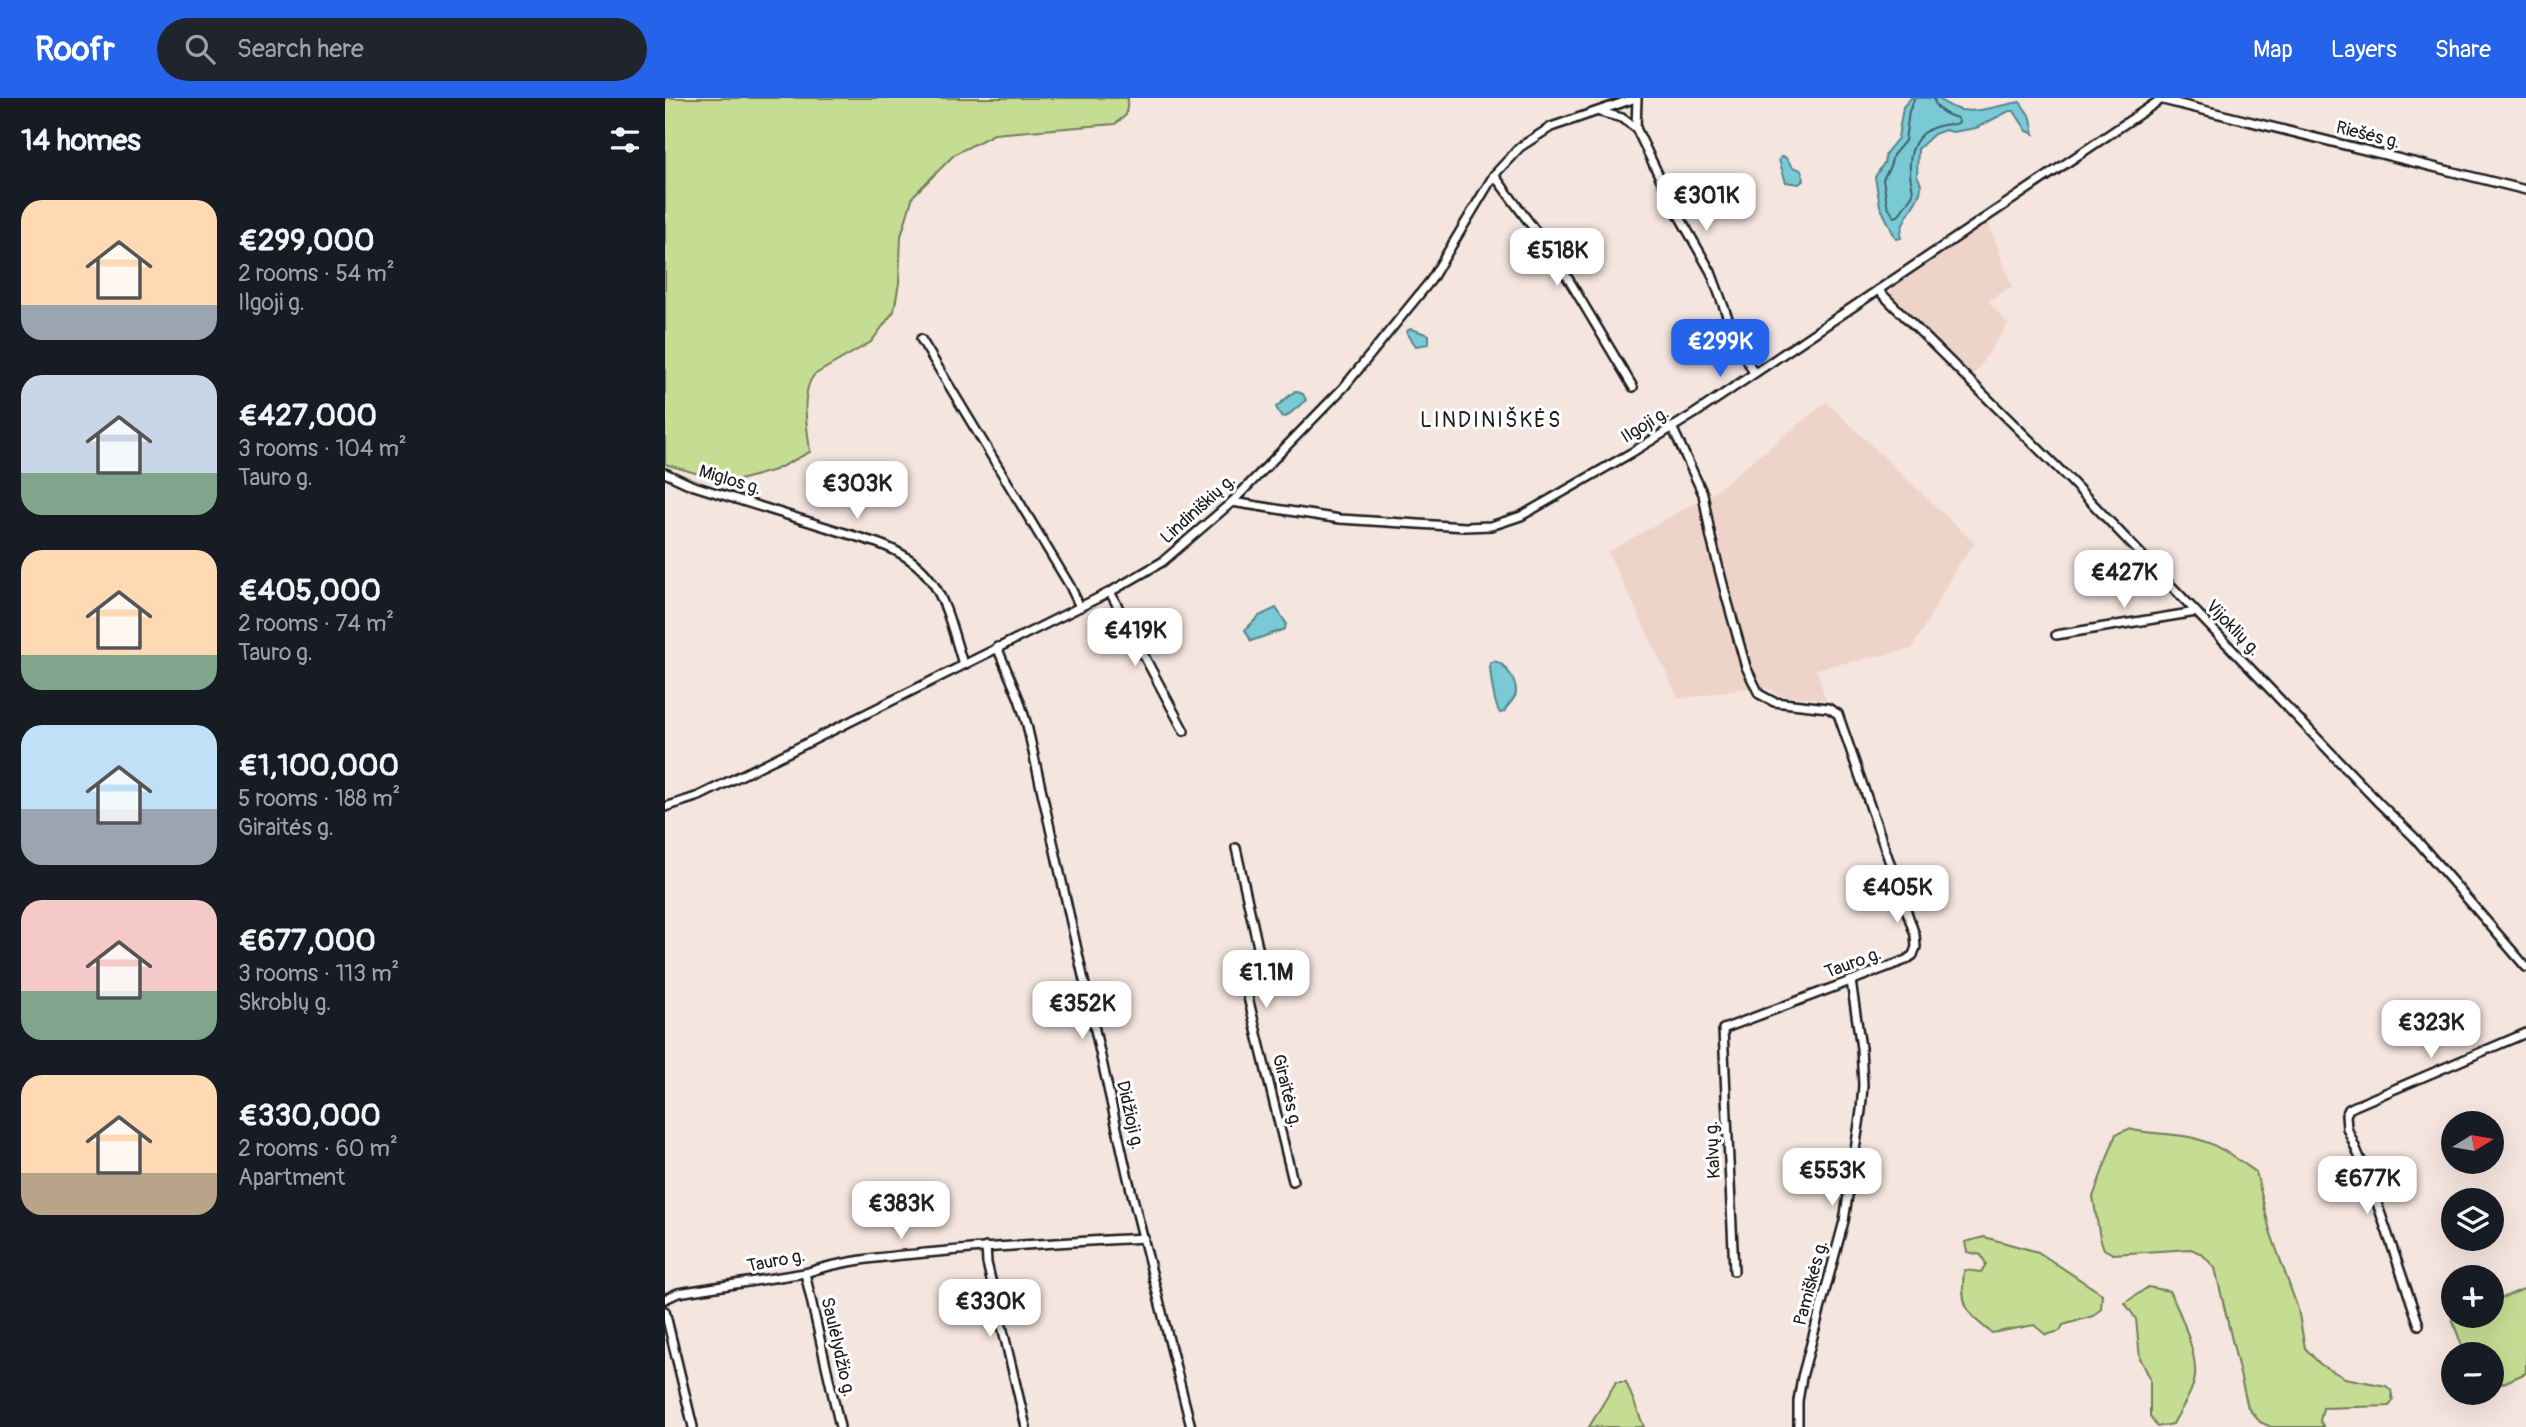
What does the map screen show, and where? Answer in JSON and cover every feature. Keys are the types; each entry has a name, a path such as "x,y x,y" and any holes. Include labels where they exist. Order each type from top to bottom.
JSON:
{"street":[{"name":"Lindiniškių g.","path":"665,807 699,796 1110,592 1162,562 1232,502 1344,387 1444,262 1494,175 1530,138 1568,120 1636,98"},
{"path":"1636,98 1636,128 1673,205 1711,272 1736,340 1754,373"},
{"name":"Riešės g.","path":"2163,99 2526,190"},
{"name":"Ilgoji g.","path":"1232,502 1341,519 1465,527 1491,526 1521,516 1672,427 2163,99"},
{"path":"1599,112 1622,118 1636,128"},
{"path":"1494,175 1557,260 1633,387"},
{"name":"Vijoklių g.","path":"1878,290 2062,472 2414,836 2526,967"},
{"path":"921,339 1063,574 1080,607"},
{"name":"Tauro g.","path":"1672,427 1703,494 1711,538 1746,667 1759,694 1774,702 1828,708 1839,714 1915,935 1916,947 1913,955 1906,960 1723,1029"},
{"name":"Miglos g.","path":"665,473 691,485 827,526 901,554 935,583 963,664"},
{"path":"1110,592 1184,731"},
{"path":"2056,635 2196,612"},
{"name":"Didžioji g.","path":"997,647 1027,725 1085,990 1191,1427"},
{"name":"Giraitės g.","path":"1236,848 1260,956 1259,965 1249,978 1246,989 1293,1181"},
{"name":"Pamiškės g.","path":"1798,1427 1798,1401 1844,1221 1861,1111 1861,1048 1851,981"},
{"name":"Kalvų g.","path":"1723,1029 1734,1271"},
{"path":"2419,1325 2368,1177 2347,1128 2349,1109 2526,1033"},
{"name":"Tauro g.","path":"665,1298 882,1257 986,1247 1144,1238"},
{"path":"986,1247 987,1263 1026,1427"},
{"name":"Saulėlydžio g.","path":"806,1273 840,1427"},
{"path":"665,1311 693,1427"}],"shaded area":[{"path":"1988,222 2012,286 1988,301 2008,324 1971,379 1890,297 1890,293 1894,286"},
{"path":"1826,402 1975,544 1957,566 1912,649 1816,669 1826,700 1781,695 1762,686 1679,699 1608,552 1715,491"}],"green space":[{"path":"665,98 1128,98 1126,115 1115,124 994,134 955,154 913,196 901,236 899,283 894,311 871,342 814,375 809,383 806,412 810,452 775,470 729,483 665,464"},
{"path":"2129,1129 2204,1141 2222,1149 2256,1172 2270,1231 2298,1309 2305,1348 2320,1364 2345,1378 2386,1386 2391,1390 2393,1401 2389,1406 2323,1408 2320,1421 2324,1427 2271,1427 2260,1422 2248,1408 2215,1268 2202,1254 2191,1249 2113,1254 2104,1249 2093,1197 2116,1134"},
{"path":"1984,1237 2038,1252 2102,1294 2101,1309 2093,1316 2063,1325 2060,1331 2046,1335 2034,1325 1992,1333 1970,1313 1963,1292 1964,1270 1981,1272 1986,1264 1981,1255 1967,1252 1965,1242"},
{"path":"2148,1287 2169,1291 2184,1324 2195,1364 2191,1390 2173,1424 2157,1427 2150,1417 2150,1378 2140,1358 2136,1319 2125,1303"},
{"path":"2526,1288 2526,1373 2504,1383 2504,1342 2461,1342 2455,1328 2504,1328 2504,1297"},
{"path":"1616,1382 1626,1382 1644,1427 1589,1427"}],"water":[{"path":"1911,98 1938,98 1948,105 1967,111 2020,102 2031,118 2034,134 2027,131 2014,111 2009,111 1976,128 1953,132 1945,130 1934,134 1918,149 1917,176 1921,190 1905,220 1901,238 1896,239 1880,206 1875,177 1884,163 1886,153 1898,138 1903,107"},
{"path":"1785,157 1793,167 1801,170 1804,180 1799,184 1786,182 1779,160"},
{"path":"1411,329 1429,335 1429,344 1416,346 1407,333"},
{"path":"1295,391 1303,394 1306,400 1286,417 1281,416 1276,407"},
{"path":"1276,608 1286,623 1285,629 1251,641 1245,630 1259,616"},
{"path":"1494,661 1506,669 1516,688 1514,698 1504,712 1500,713 1494,697 1491,674 1490,663"}],"district":[{"name":"LINDINIŠKĖS","path":"1491,420"}]}
